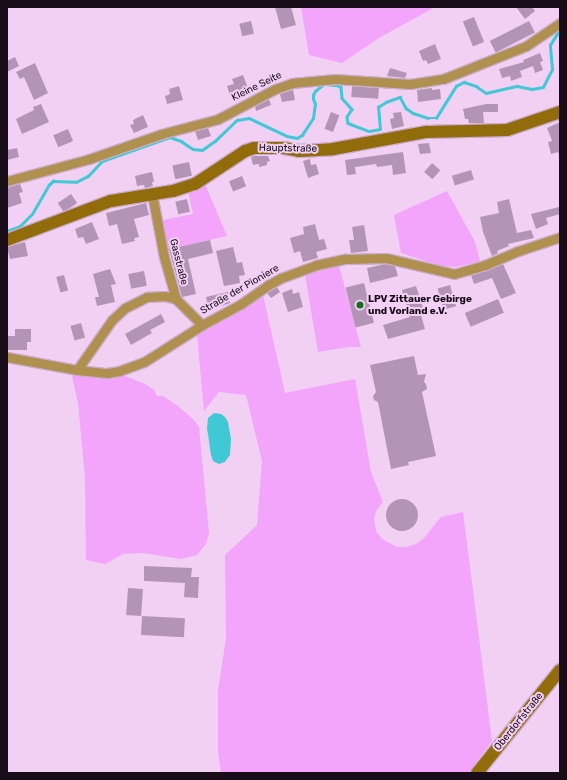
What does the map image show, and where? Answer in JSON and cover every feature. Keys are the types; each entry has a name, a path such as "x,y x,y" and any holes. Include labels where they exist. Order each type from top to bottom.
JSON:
{"street":[{"name":"Kleine Seite","path":"7,181 89,159 161,134 218,119 275,89 292,83 335,79 410,84 443,80 520,49 560,23"},
{"name":"Hauptstraße","path":"7,240 111,201 173,191 195,184 245,151 254,148 284,148 299,151 333,149 426,132 507,130 560,112"},
{"name":"Gasstraße","path":"152,194 164,257 176,299 202,325"},
{"name":"Straße der Pioniere","path":"7,357 77,370 107,373 130,368 144,362 202,325 241,304 281,278 323,264 345,259 386,258 454,274 486,265 518,251 560,237"},
{"path":"77,370 112,320 125,308 147,297 165,296 176,299"},
{"name":"Oberdorfstraße","path":"477,773 560,670"}],"shaded area":[{"path":"301,7 435,7 379,38 342,63 309,55"},
{"path":"205,184 227,236 164,250 158,221 193,214 188,191"},
{"path":"447,191 475,242 480,261 456,267 440,266 401,253 394,215"},
{"path":"339,266 361,347 348,347 318,352 305,275 319,269"},
{"path":"263,295 285,393 355,379 371,472 383,502 376,511 374,520 376,531 382,539 397,547 406,547 416,544 424,538 441,517 463,512 492,741 468,773 221,773 218,751 218,690 226,639 225,555 257,525 262,461 246,395 219,392 204,411 197,335"},
{"path":"71,372 120,374 145,384 154,390 157,396 163,396 178,406 194,420 199,427 209,533 206,544 197,555 181,559 143,553 123,554 105,564 86,560 85,478 78,403"},
{"path":"214,413 221,414 225,417 228,422 231,439 230,455 225,462 219,464 213,461 211,455 207,428 208,418"}],"building":[{"path":"275,7 291,7 296,25 281,29"},
{"path":"516,7 532,7 535,11 525,19"},
{"path":"474,17 484,42 473,47 463,21"},
{"path":"251,21 254,34 242,36 239,24"},
{"path":"529,21 535,33 496,53 490,41"},
{"path":"435,44 441,59 428,64 426,60 423,61 419,51"},
{"path":"540,53 543,61 540,62 543,70 535,73 533,66 520,71 522,77 511,81 510,76 502,78 499,69 524,62 523,60"},
{"path":"15,57 19,66 7,72 7,61"},
{"path":"35,63 48,93 34,100 24,77 20,79 16,72"},
{"path":"390,68 407,73 405,78 387,76"},
{"path":"243,75 249,91 231,98 227,86 234,84 232,79"},
{"path":"179,86 183,100 167,104 165,96 170,94 169,89"},
{"path":"352,86 379,88 378,99 351,97"},
{"path":"432,88 432,90 440,89 441,99 418,102 417,90"},
{"path":"293,90 295,100 282,102 280,94"},
{"path":"269,99 271,105 256,111 255,106"},
{"path":"41,104 49,122 22,134 16,119 34,110 33,107"},
{"path":"486,104 498,104 498,112 483,112 484,123 469,123 468,119 465,119 463,109"},
{"path":"331,112 339,115 333,132 325,129"},
{"path":"401,112 404,126 392,129 390,119 394,118 393,113"},
{"path":"143,115 148,127 134,133 130,125 134,124 133,120"},
{"path":"560,122 560,157 558,152 551,154 548,142 552,141 547,128"},
{"path":"208,128 211,136 198,140 195,131"},
{"path":"68,129 73,141 58,147 53,135"},
{"path":"429,143 431,153 420,154 418,144"},
{"path":"17,148 19,157 7,160 7,150"},
{"path":"403,152 406,173 393,175 392,165 377,167 376,164 355,167 356,174 347,175 345,160"},
{"path":"268,156 270,161 267,162 267,165 259,167 259,164 253,165 251,157"},
{"path":"310,159 311,165 316,164 319,174 308,178 303,161"},
{"path":"189,162 192,176 175,179 172,166"},
{"path":"432,163 440,170 432,179 424,172"},
{"path":"471,170 474,180 455,185 452,176"},
{"path":"152,172 154,182 152,182 153,186 145,188 144,185 137,186 135,176"},
{"path":"242,176 246,186 233,191 229,181"},
{"path":"20,184 23,192 19,193 22,203 7,208 7,188"},
{"path":"71,194 77,203 64,212 58,203"},
{"path":"187,199 190,212 178,214 175,202"},
{"path":"509,199 517,233 531,230 534,238 508,244 509,246 497,251 498,253 492,256 483,232 480,217 499,213 497,202"},
{"path":"146,203 149,215 134,219 139,237 134,238 135,241 122,244 117,224 109,226 106,213"},
{"path":"559,207 560,214 546,218 548,224 536,229 531,214"},
{"path":"92,222 99,239 86,244 83,237 78,238 75,229"},
{"path":"315,224 319,240 324,239 327,249 316,252 318,258 303,262 300,251 294,253 290,238 304,234 303,227"},
{"path":"364,225 368,251 351,253 349,240 354,240 352,227"},
{"path":"210,240 213,253 188,259 196,294 182,297 169,249"},
{"path":"25,242 28,256 10,259 7,247"},
{"path":"233,247 237,263 242,262 245,275 239,276 240,283 224,286 216,251"},
{"path":"385,264 395,266 398,276 370,283 367,268"},
{"path":"503,264 516,293 501,299 492,278 474,284 471,275"},
{"path":"110,269 116,284 111,285 115,302 97,306 95,297 99,297 93,274"},
{"path":"144,271 147,286 131,289 128,274"},
{"path":"64,275 68,290 60,293 56,277"},
{"name":"LPV Zittauer Gebirge und Vorland e.V.","path":"364,283 374,323 355,327 346,288"},
{"path":"450,285 456,306 444,310 438,289"},
{"path":"416,286 425,314 421,315 425,329 388,339 383,325 410,317 402,290"},
{"path":"277,287 280,292 271,298 267,293"},
{"path":"292,289 293,294 299,292 303,307 288,312 282,293"},
{"path":"228,292 230,303 209,310 206,297"},
{"path":"498,299 504,313 471,327 465,313"},
{"path":"161,314 165,322 150,330 152,333 131,345 125,334"},
{"path":"81,323 85,337 75,340 70,326"},
{"path":"15,329 31,329 31,342 27,342 27,350 7,350 7,336 15,336"},
{"path":"414,356 418,375 426,374 424,382 427,389 422,392 436,456 408,462 409,465 391,469 378,402 374,400 373,396 376,392 370,365"},
{"path":"402,499 413,504 418,515 413,526 402,531 391,526 386,515 391,504"},
{"path":"144,566 192,568 191,577 199,577 198,598 184,597 185,583 144,581"},
{"path":"128,588 143,589 141,616 126,615"},
{"path":"142,616 185,618 184,637 141,635"}],"waterway":[{"path":"7,231 20,226 32,214 49,185 53,181 76,182 88,176 102,161 170,137 181,141 193,149 202,150 215,141 237,120 249,118 287,136 297,138 302,135 313,118 315,104 313,95 315,91 324,84 341,87 342,98 352,109 347,117 348,123 369,131 380,129 378,107 386,102 400,97 406,108 413,113 428,118 436,118 456,86 464,82 476,86 486,93 517,86 532,89 543,87 552,69 550,45 560,29"}],"place":[{"name":"LPV Zittauer Gebirge und Vorland e.V.","path":"360,305"}]}
